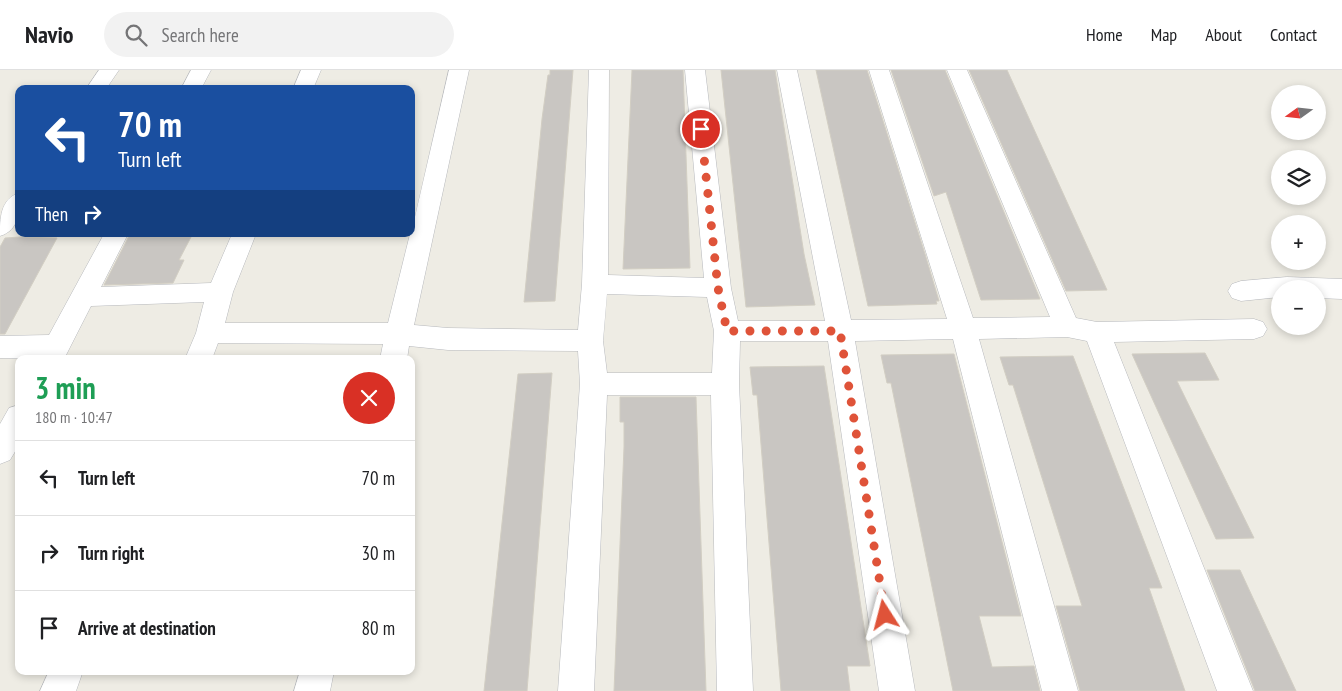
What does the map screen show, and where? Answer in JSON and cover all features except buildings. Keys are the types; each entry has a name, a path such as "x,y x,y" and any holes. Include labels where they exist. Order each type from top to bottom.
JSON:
{"street":[{"path":"99,85 109,70"},
{"path":"193,85 201,70"},
{"path":"305,85 311,70"},
{"path":"394,355 459,70"},
{"path":"576,691 594,384 590,341 595,284 599,70"},
{"path":"695,70 718,288 727,331 725,384 736,691"},
{"path":"787,70 840,331 897,691"},
{"path":"879,70 963,329 1060,691"},
{"path":"957,70 1067,327"},
{"path":"0,194 15,194"},
{"path":"0,228 15,207"},
{"path":"0,347 54,352 114,237"},
{"path":"200,355 209,333 220,292 243,237"},
{"path":"595,284 718,288"},
{"path":"1241,291 1287,287 1342,289"},
{"path":"82,297 220,292"},
{"path":"727,331 1067,327 1097,332 1254,329"},
{"path":"1097,332 1235,691"},
{"path":"209,333 399,334 448,339 590,341"},
{"path":"594,384 725,384"},
{"path":"0,451 15,424"},
{"path":"58,691 64,675"},
{"path":"312,691 316,675"}],"route":[{"path":"701,129 718,288 727,331 840,331 885,615"}]}
